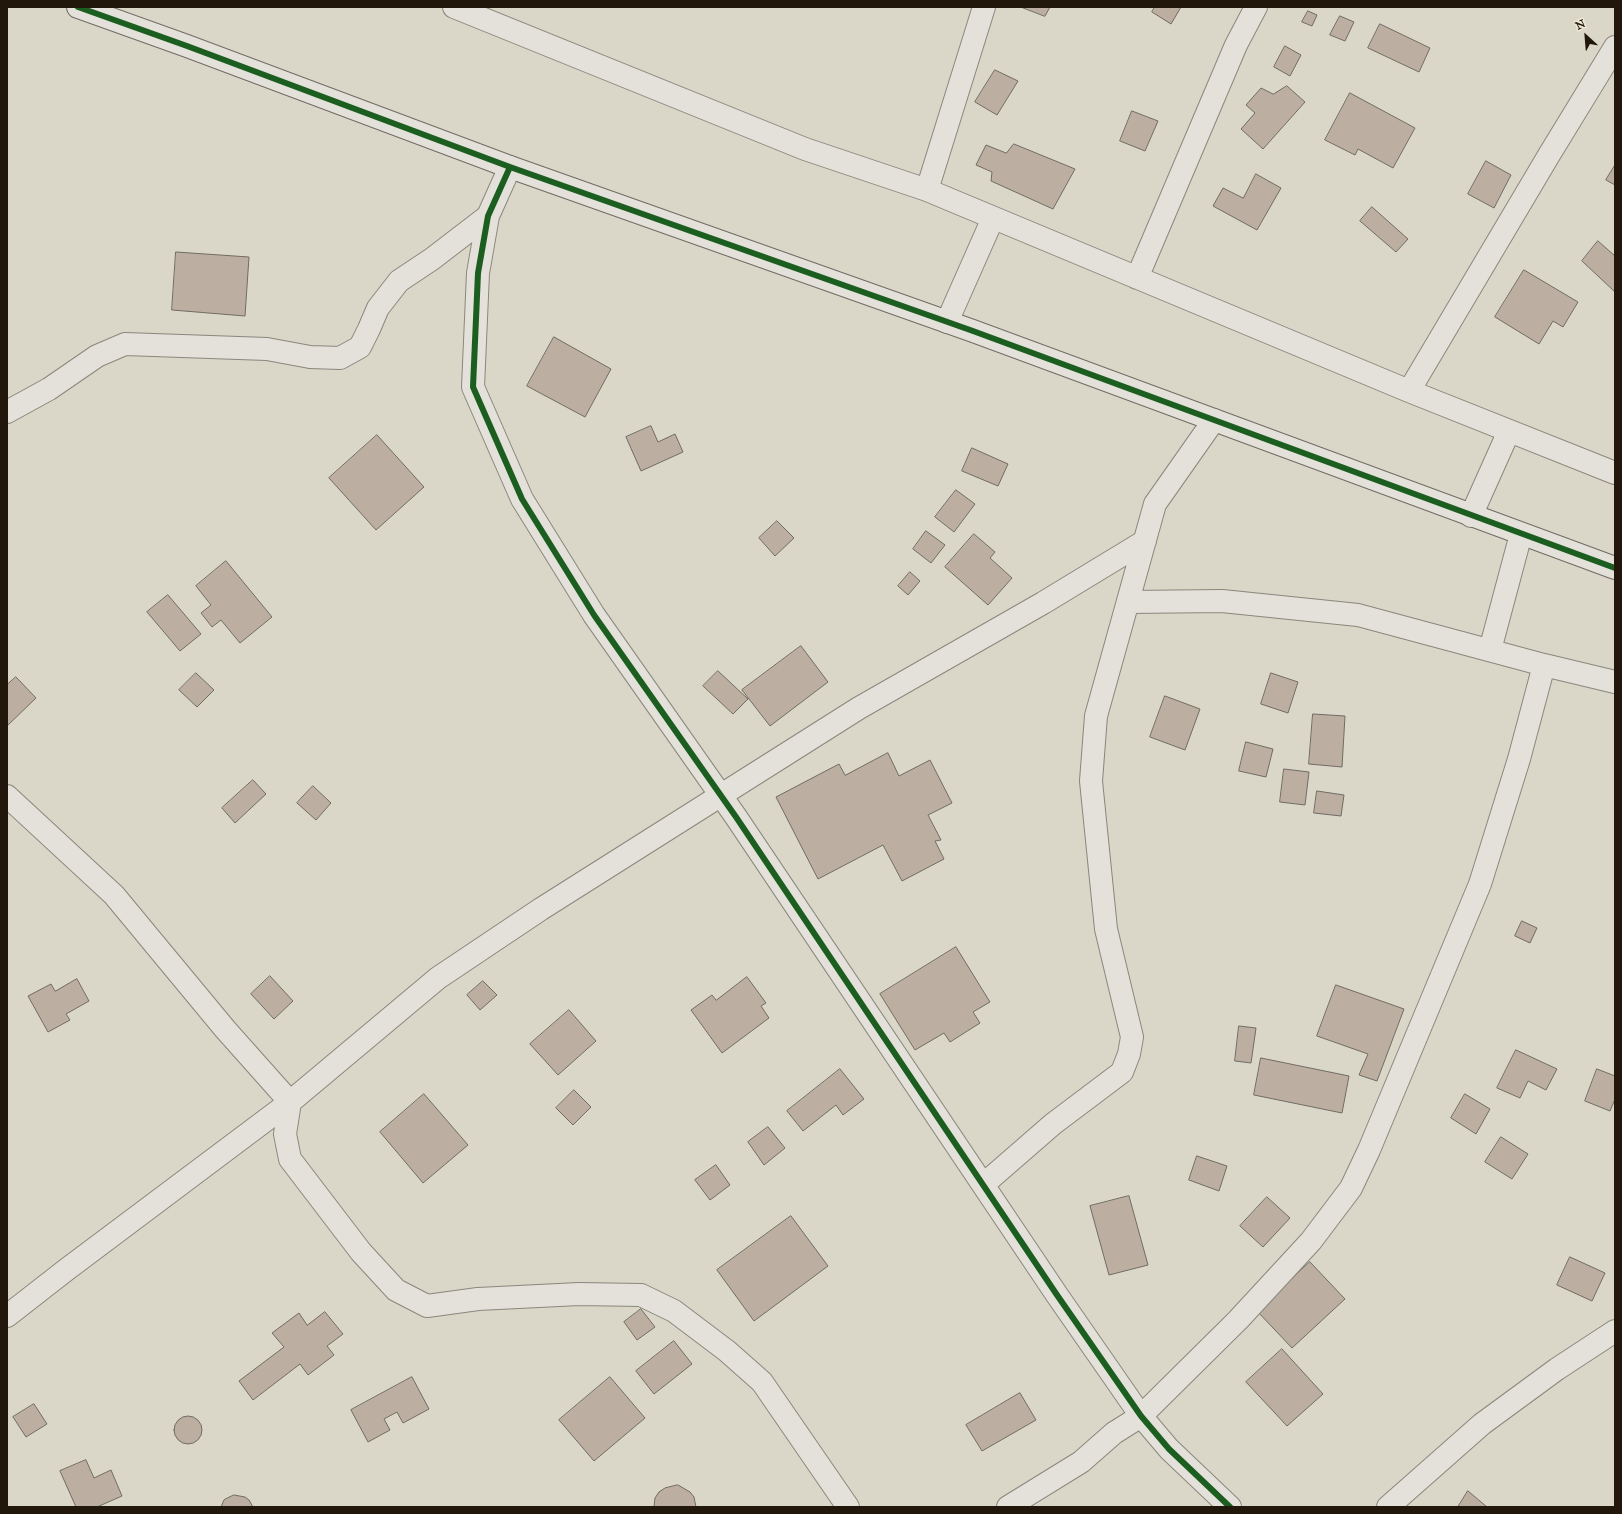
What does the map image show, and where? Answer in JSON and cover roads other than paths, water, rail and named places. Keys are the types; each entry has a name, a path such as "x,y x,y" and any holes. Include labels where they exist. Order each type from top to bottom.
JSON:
{"street":[{"path":"78,7 194,48 510,167 947,322 1615,568"},
{"path":"454,7 805,149 927,190 1409,391 1615,473"},
{"path":"927,190 984,7"},
{"path":"1137,278 1236,45 1256,7"},
{"path":"1409,391 1548,155 1615,47"},
{"path":"510,167 488,216 478,273 472,387 522,499 594,615 722,796 1141,1416 1169,1449 1230,1507"},
{"path":"7,412 49,389 97,356 125,344 267,349 310,357 340,358 360,347 378,308 399,281 432,259 488,216"},
{"path":"947,322 993,218"},
{"path":"984,1184 1053,1124 1122,1072 1129,1054 1132,1037 1106,929 1091,781 1096,716 1155,504 1214,420"},
{"path":"1471,516 1510,431"},
{"path":"1490,650 1521,534"},
{"path":"7,1316 290,1102 438,978 541,909 859,708 1043,603 1145,540"},
{"path":"1128,602 1222,601 1358,615 1544,665 1615,682"},
{"path":"1008,1507 1081,1462 1114,1433 1141,1416 1238,1320 1311,1241 1352,1188 1480,884 1519,759 1544,665"},
{"path":"7,796 114,895 225,1029 290,1102"},
{"path":"290,1102 285,1134 290,1159 361,1252 396,1290 427,1306 478,1299 579,1294 640,1295 674,1311 727,1351 762,1382 848,1507"},
{"path":"1388,1507 1482,1424 1557,1369 1615,1331"}]}
